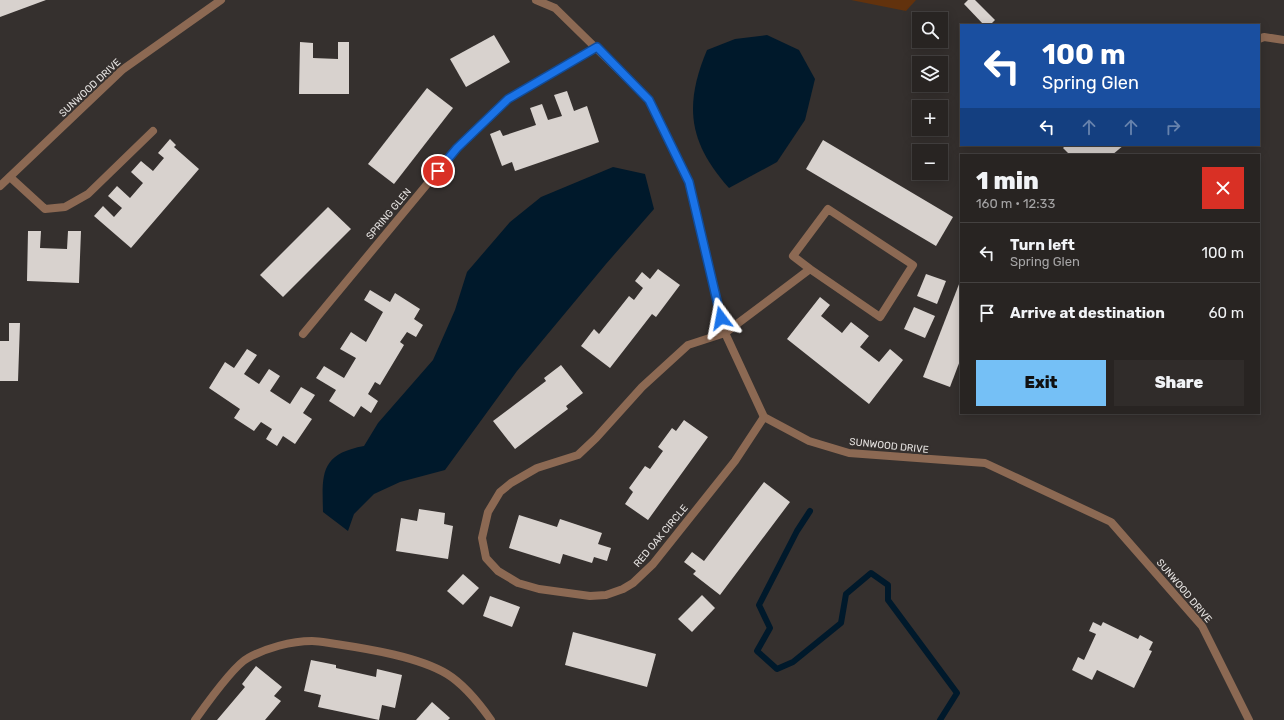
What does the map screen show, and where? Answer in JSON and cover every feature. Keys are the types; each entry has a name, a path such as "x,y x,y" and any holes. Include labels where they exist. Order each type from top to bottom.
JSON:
{"street":[{"name":"SUNWOOD DRIVE","path":"0,186 122,70 221,0"},
{"path":"536,0 555,8 597,47 649,100 689,182 725,333 764,417"},
{"path":"1260,39 1264,37 1284,40"},
{"name":"SPRING GLEN","path":"303,334 457,148 508,99 597,47"},
{"path":"10,177 45,209 65,207 88,194 154,131"},
{"path":"828,209 913,265 880,317 810,269 794,256 828,209"},
{"name":"RED OAK CIRCLE","path":"764,417 735,461 653,564 633,582 623,588 606,594 590,596 539,589 518,583 498,571 486,558 482,538 484,524 488,512 500,492 511,483 537,468 578,455 596,438 642,387 688,345 725,333 810,269"},
{"name":"SUNWOOD DRIVE","path":"764,417 809,441 849,453 985,463 1111,522 1202,626 1249,720"},
{"path":"195,720 246,658 284,645 312,641 366,648 421,662 447,674 468,690 491,720"}],"shaded area":[{"path":"851,0 916,0 906,11"}],"water":[{"path":"767,35 799,50 815,79 805,120 777,162 729,188 715,171 705,155 698,139 694,122 693,106 695,88 707,50 735,39"},
{"path":"613,167 645,174 654,209 517,371 445,470 400,482 374,494 354,514 348,531 323,512 324,477 331,460 339,454 364,446 378,423 433,360 455,310 467,272 510,222 541,197"}],"building":[{"path":"0,0 46,0 0,17"},
{"path":"968,0 975,0 995,20 991,24 983,24 964,4"},
{"path":"494,35 510,62 466,87 450,59"},
{"path":"300,42 313,43 313,58 338,59 338,42 349,42 349,94 299,94"},
{"path":"427,88 453,108 394,184 368,164"},
{"path":"567,91 574,111 587,106 599,142 515,171 512,162 502,166 490,134 500,130 503,136 536,125 530,108 542,104 548,120 562,116 554,95"},
{"path":"170,139 176,145 174,147 199,169 131,248 94,216 103,206 114,217 122,208 108,196 117,186 130,198 143,183 131,172 141,161 153,171 164,158 158,153"},
{"path":"823,140 953,217 936,246 806,169"},
{"path":"1065,146 1123,146 1113,154 1069,154 1063,148"},
{"path":"328,207 351,229 283,297 260,275"},
{"path":"28,231 41,231 40,248 67,249 68,231 81,231 79,283 27,281"},
{"path":"658,269 680,285 656,317 652,314 610,368 581,346 594,329 599,334 629,296 634,300 643,288 635,281 642,272 650,279"},
{"path":"926,274 946,281 937,304 917,296"},
{"path":"960,282 960,361 950,387 923,377"},
{"path":"370,290 390,302 395,293 420,309 414,319 423,325 416,337 407,332 400,342 404,345 380,385 375,382 368,394 378,401 371,413 361,406 354,417 329,401 336,390 316,378 324,366 344,378 356,358 340,349 351,332 366,342 383,312 364,300"},
{"path":"820,297 830,305 821,316 842,333 851,322 869,336 860,347 879,362 890,349 903,360 869,404 787,339"},
{"path":"914,307 935,316 925,338 904,329"},
{"path":"9,323 20,323 18,381 0,381 0,341 9,341"},
{"path":"247,349 257,355 244,374 259,384 269,369 280,376 270,391 290,404 301,387 315,395 303,413 312,419 295,444 283,436 277,446 266,439 272,429 261,422 254,431 234,418 240,409 209,388 225,362 234,368"},
{"path":"561,365 583,393 566,406 568,409 515,449 493,421 546,381 544,378"},
{"path":"684,420 708,437 648,520 625,504 633,492 629,488 645,466 650,469 663,451 658,447 672,428 676,431"},
{"path":"764,482 790,502 720,595 693,574 696,571 684,562 692,552 704,561"},
{"path":"419,509 445,513 444,524 453,526 448,559 396,551 401,518 417,521"},
{"path":"519,515 557,527 560,519 602,533 598,544 611,548 607,561 594,557 592,563 563,554 560,564 509,548"},
{"path":"463,574 479,588 463,605 447,591"},
{"path":"702,595 715,608 692,632 678,619"},
{"path":"490,596 520,607 512,627 483,616"},
{"path":"1093,622 1101,626 1103,622 1138,639 1140,635 1153,642 1149,650 1152,651 1134,688 1097,670 1092,680 1072,670 1078,657 1084,660 1096,634 1089,631"},
{"path":"573,632 656,654 647,687 565,665"},
{"path":"311,660 336,665 336,668 376,677 377,669 402,675 395,708 382,705 379,720 318,707 321,695 304,691"},
{"path":"256,666 282,687 274,696 281,701 265,720 217,720 245,687 242,684"},
{"path":"432,702 450,718 448,720 416,720"}],"waterway":[{"path":"810,511 797,531 759,605 770,628 757,651 777,669 793,662 841,623 846,594 871,573 888,585 888,600 957,693 940,720"}],"route":[{"path":"438,171 457,148 508,99 597,47 649,100 689,182 721,318"}]}
